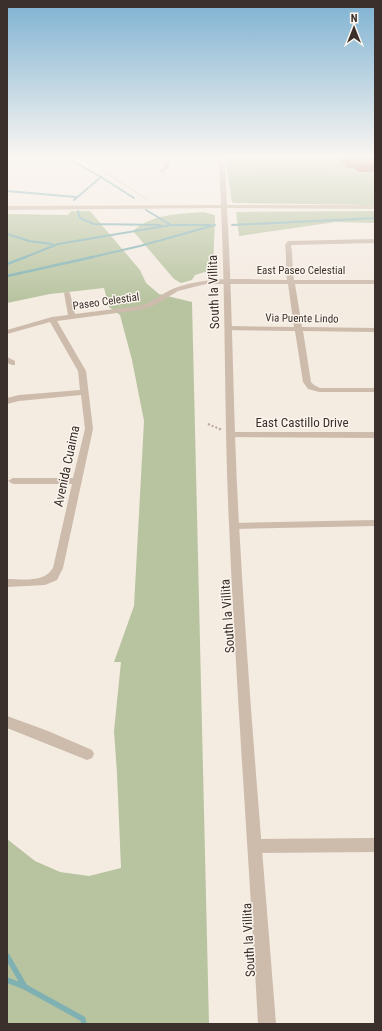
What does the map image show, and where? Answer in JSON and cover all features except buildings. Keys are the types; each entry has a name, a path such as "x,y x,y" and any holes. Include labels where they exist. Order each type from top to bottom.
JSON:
{"street":[{"path":"217,205 223,207"},
{"name":"South la Villita","path":"223,207 228,281 230,432 234,526 257,846 267,1024"},
{"path":"7,208 375,207"},
{"path":"375,241 297,241 290,242 288,245 290,256 288,264 290,281 307,382 311,387 319,390 375,390"},
{"name":"East Paseo Celestial","path":"228,281 375,282"},
{"name":"Paseo Celestial","path":"7,332 52,319 139,308 151,305 176,290 190,285 206,282 228,281"},
{"path":"67,293 72,316"},
{"name":"Avenida Cuaima","path":"7,583 41,582 53,577 58,568 89,429 86,392 82,371 52,319"},
{"name":"Via Puente Lindo","path":"228,328 375,330"},
{"path":"7,401 19,398 86,392"},
{"name":"East Castillo Drive","path":"230,432 375,435"},
{"path":"13,481 77,481"},
{"path":"234,526 375,523"},
{"path":"7,722 42,734 87,754"},
{"path":"257,846 375,845"}],"path":[{"path":"208,424 219,430 230,432"}],"green space":[{"path":"71,211 90,211 140,270 146,283 159,294 192,302 209,1024 7,1024 7,839 35,861 60,872 89,876 121,868 114,731 121,662 114,662 134,606 144,421 132,360 120,315 109,307 104,288 50,294 7,303 7,214 68,215"},
{"path":"375,211 375,223 336,222 239,236 236,212"},
{"path":"203,212 215,215 214,266 208,271 195,275 192,280 181,283 174,279 133,231 140,225 157,218 175,214"}],"waterway":[{"path":"146,210 171,225"},
{"path":"78,211 80,218 94,224 160,225"},
{"path":"232,225 375,218"},
{"path":"23,258 58,244 171,225"},
{"path":"171,225 210,225"},
{"path":"88,258 140,246 215,225"},
{"path":"7,234 29,241 52,244"},
{"path":"7,264 26,257"},
{"path":"7,276 93,257"},
{"path":"7,956 25,987"},
{"path":"7,980 25,987"},
{"path":"25,987 83,1019 84,1024"}]}
